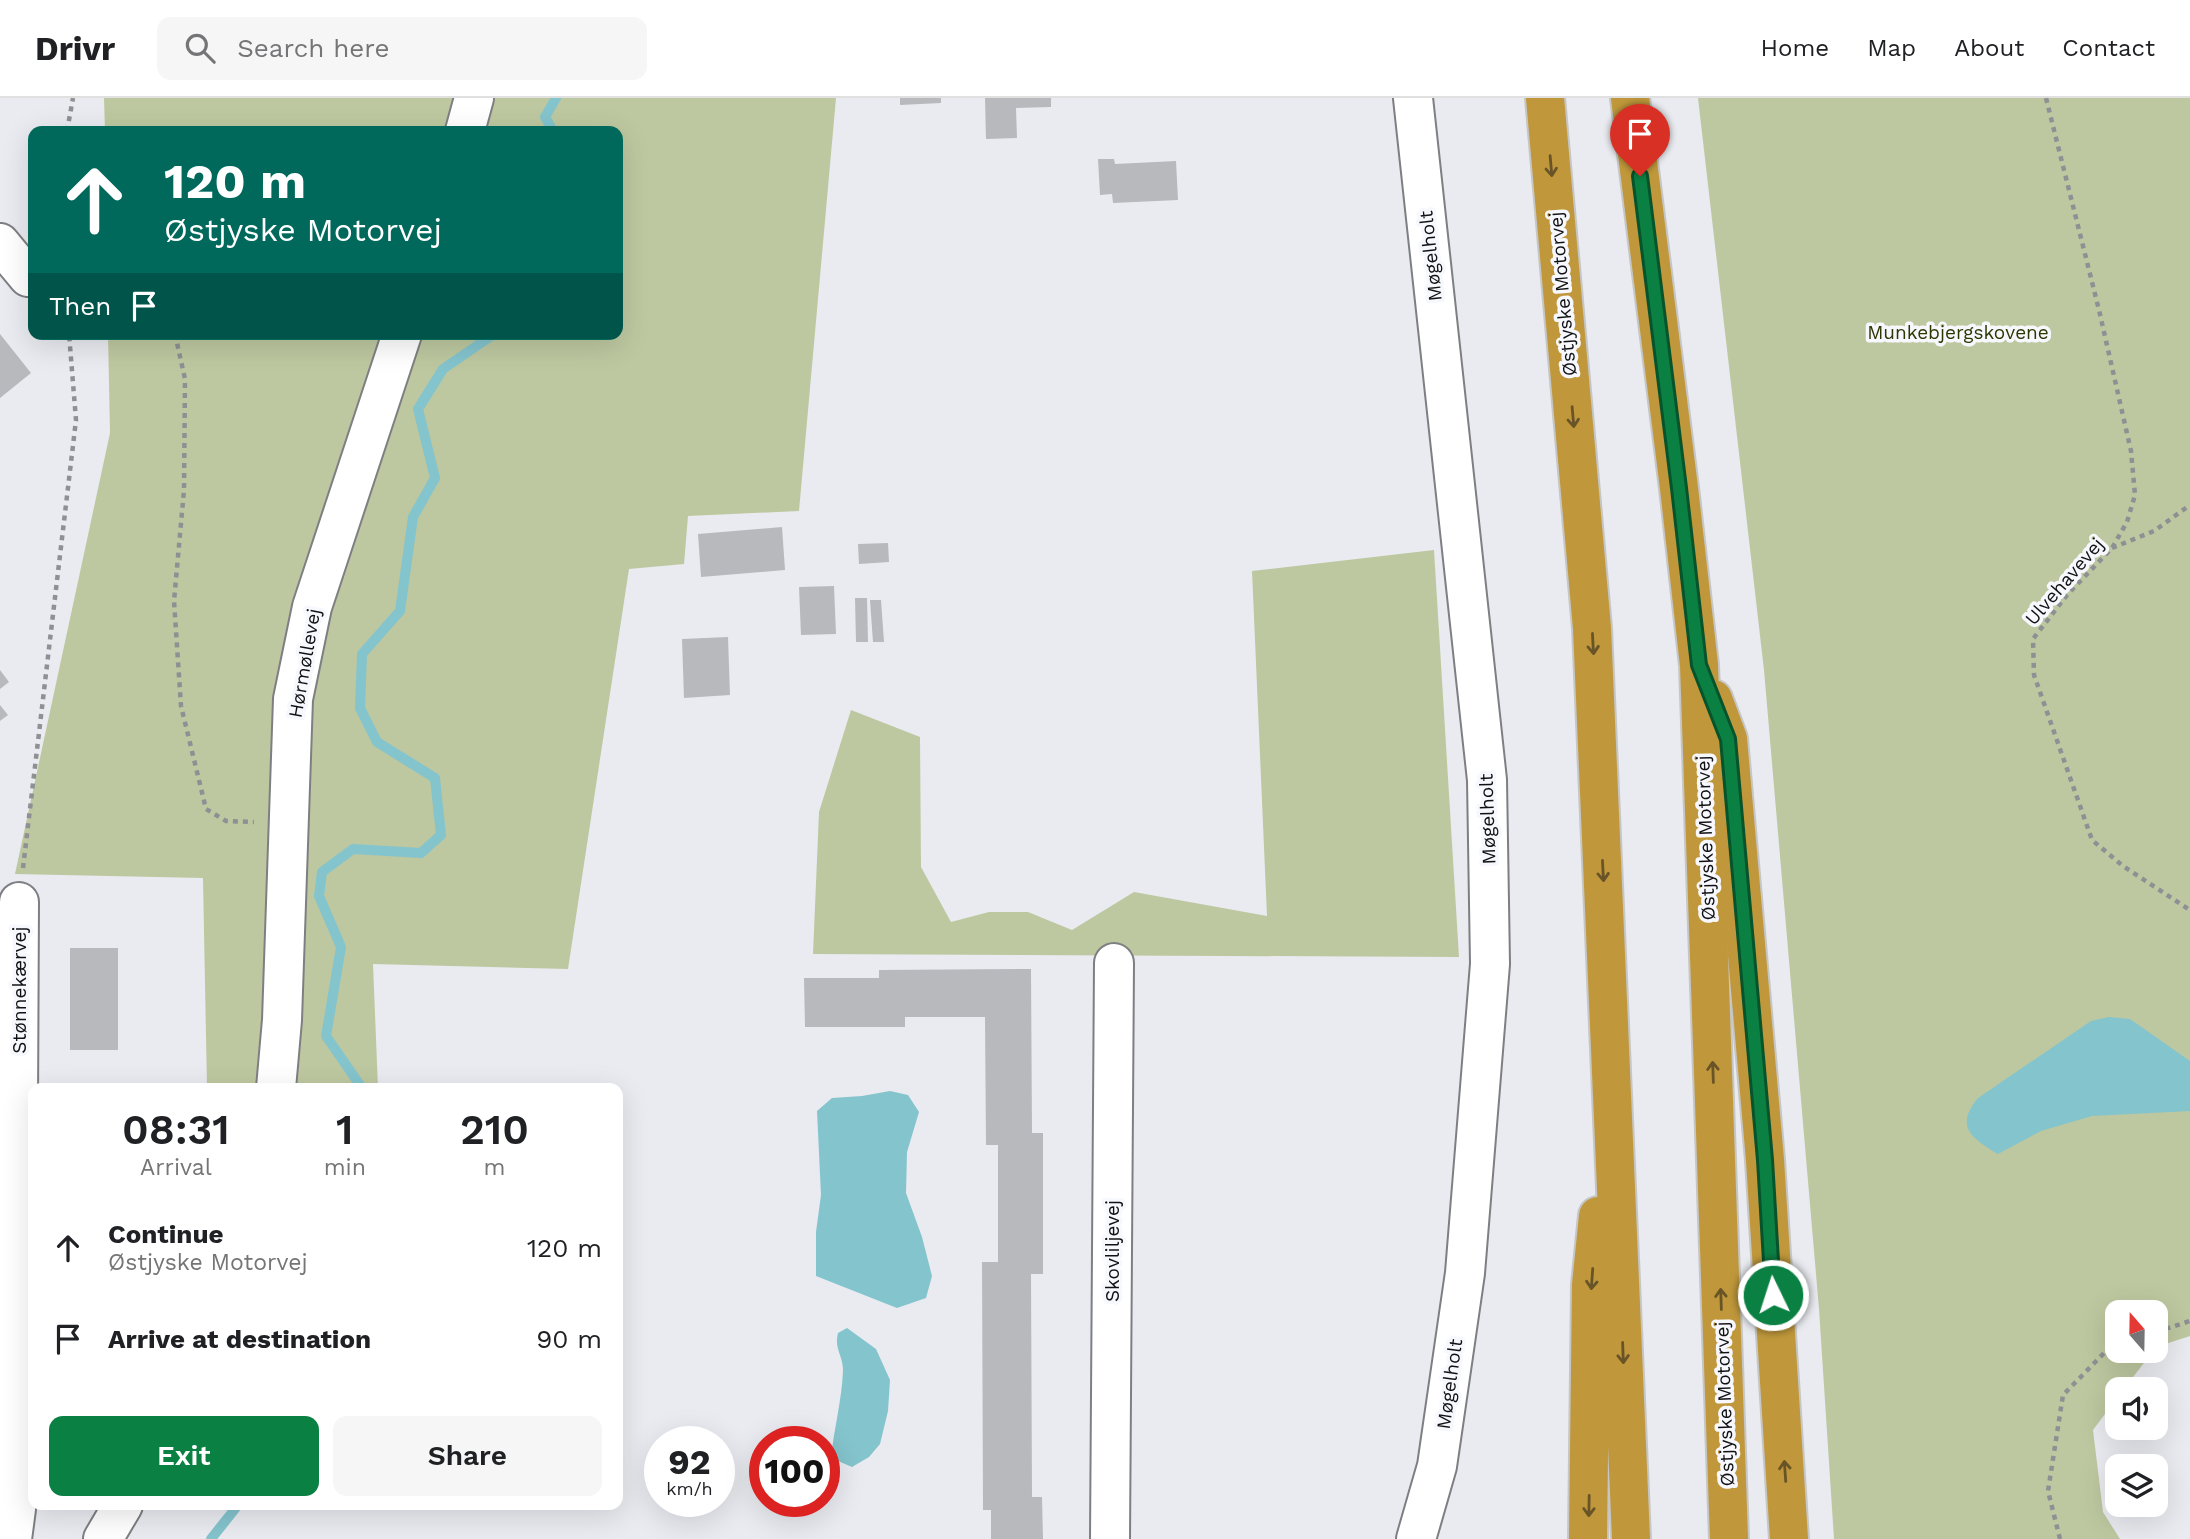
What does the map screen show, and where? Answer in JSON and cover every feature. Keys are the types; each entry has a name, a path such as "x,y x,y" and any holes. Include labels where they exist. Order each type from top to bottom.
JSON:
{"highway":[{"name":"Østjyske Motorvej","path":"1545,98 1592,628 1631,1539"},
{"name":"Østjyske Motorvej","path":"1630,98 1699,665 1729,1539"},
{"path":"1699,665 1728,739 1765,1160 1789,1539"},
{"path":"1588,1539 1591,1286 1612,1064"}],"street":[{"path":"466,126 474,98"},
{"name":"Møgelholt","path":"1413,98 1487,780 1490,964 1465,1273 1437,1466 1416,1539"},
{"path":"0,243 28,277"},
{"name":"Hørmøllevej","path":"276,1083 282,1020 293,699 312,607 400,340"},
{"name":"Stønnekærvej","path":"12,1539 16,1495 19,902"},
{"name":"Skovliljevej","path":"1110,1539 1114,963"},
{"path":"103,1539 120,1510"}],"path":[{"path":"68,126 73,98"},
{"name":"Ulvehavevej","path":"2046,98 2131,451 2134,495 2127,523 2112,548 2067,595 2033,639 2034,675 2092,840 2123,866 2190,909"},
{"path":"19,902 76,420 69,340"},
{"path":"176,340 185,379 184,490 174,601 181,706 206,809 226,821 289,823"},
{"path":"2112,548 2154,531 2190,505"},
{"path":"2168,1328 2190,1321"},
{"path":"2060,1539 2048,1491 2063,1395 2105,1352"}],"green space":[{"path":"104,98 836,98 799,511 688,516 684,564 629,569 568,969 373,964 378,1083 207,1083 203,878 15,874 110,433 108,340 623,340 623,126 105,126"},
{"name":"Munkebjergskovene","path":"1698,98 2190,98 2190,1336 2168,1343 2168,1300 2105,1300 2105,1363 2144,1363 2133,1377 2105,1377 2105,1414 2093,1430 2103,1512 2120,1539 1834,1539 1819,1309 1764,670"},
{"path":"1434,550 1459,957 813,954 819,812 851,710 920,737 921,867 951,922 989,912 1028,912 1072,930 1134,892 1267,916 1252,571"}],"water":[{"path":"2109,1017 2130,1019 2190,1061 2190,1111 2092,1116 2041,1131 1998,1154 1974,1137 1969,1131 1967,1117 1978,1098 2091,1021"},
{"path":"890,1091 908,1095 919,1112 907,1152 906,1193 922,1237 932,1276 926,1298 897,1308 816,1276 816,1232 821,1195 817,1111 832,1098"},
{"path":"847,1328 876,1349 890,1380 888,1411 880,1444 869,1457 852,1467 840,1462 840,1426 836,1426 843,1370 838,1333"}],"building":[{"path":"900,98 941,98 941,103 900,105"},
{"path":"985,98 1051,98 1051,107 1016,108 1017,138 986,139"},
{"path":"1098,159 1114,159 1115,164 1176,161 1178,200 1113,203 1112,194 1100,195"},
{"path":"0,334 31,373 0,398"},
{"path":"782,527 785,570 701,577 698,534"},
{"path":"888,543 889,562 859,564 858,544"},
{"path":"834,586 836,634 801,635 799,587"},
{"path":"855,598 867,598 868,642 856,642"},
{"path":"870,600 881,600 884,642 873,642"},
{"path":"728,637 730,695 684,698 682,639"},
{"path":"0,670 9,682 0,689"},
{"path":"0,705 8,715 0,721"},
{"path":"70,948 118,948 118,1050 70,1050"},
{"path":"1031,969 1032,1133 1043,1133 1043,1274 1031,1274 1032,1497 1042,1497 1043,1539 991,1539 991,1510 983,1510 982,1262 998,1262 998,1145 986,1145 985,1017 905,1017 905,1027 805,1027 804,978 879,978 879,970"}],"waterway":[{"path":"550,126 545,117 556,98"},
{"path":"359,1083 326,1036 341,947 319,896 322,872 353,849 421,853 441,835 435,778 377,742 360,708 362,654 400,611 413,517 435,478 418,409 443,369 485,340"},
{"path":"211,1539 234,1510"}],"route":[{"path":"1640,176 1699,665 1728,739 1765,1160 1773,1295"}]}
